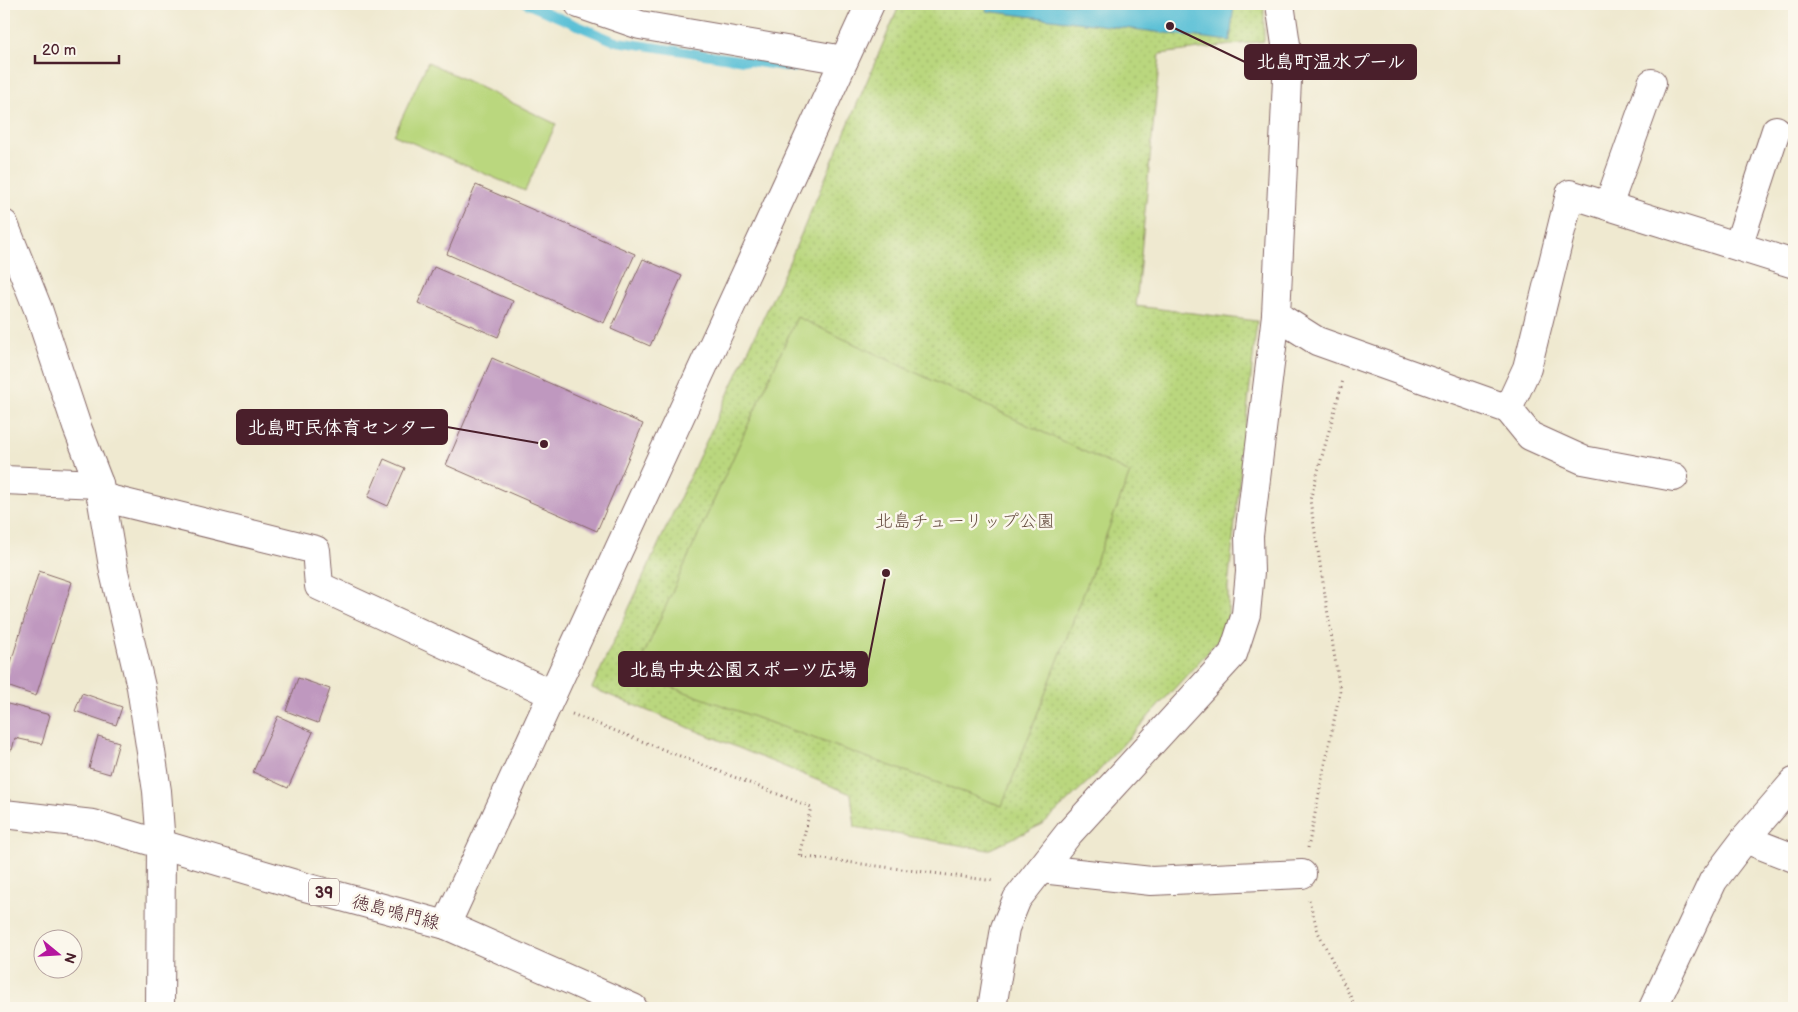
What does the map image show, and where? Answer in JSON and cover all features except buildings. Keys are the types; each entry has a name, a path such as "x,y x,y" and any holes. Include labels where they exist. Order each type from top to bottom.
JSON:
{"street":[{"path":"579,4 640,25 844,60"},
{"path":"446,925 870,4"},
{"path":"992,1008 1005,928 1017,899 1068,833 1233,654 1246,614 1250,572 1249,536 1276,315 1288,58 1280,4"},
{"path":"1608,206 1652,83"},
{"path":"1738,246 1776,130"},
{"path":"1508,409 1527,368 1570,194 1794,264"},
{"path":"4,224 38,309 77,428 100,490 114,572 141,687 157,791 161,845 160,1008"},
{"path":"1276,315 1317,341 1508,409 1530,436 1583,460 1674,477"},
{"path":"4,480 100,490 316,550 319,586 549,700"},
{"path":"1653,1008 1713,881 1744,838 1794,782"},
{"name":"徳島鳴門線","path":"4,814 93,824 446,925 633,1008"},
{"path":"1744,838 1794,858"},
{"path":"1034,877 1151,881 1302,874"}],"path":[{"path":"1351,353 1310,500 1340,691 1302,874 1318,932 1356,1008"},
{"path":"549,700 811,807 799,856 1034,877"}],"green space":[{"name":"北島チューリップ公園","path":"900,4 1264,4 1264,41 1160,54 1136,306 1257,321 1228,586 1228,630 1094,776 1043,824 988,850 855,827 851,794 592,688 790,260"},
{"path":"428,62 556,124 525,191 394,135"},
{"path":"797,317 1130,473 1002,806 635,674"}],"water":[{"path":"987,4 1234,4 1230,41 986,11"}],"waterway":[{"path":"527,4 614,41 794,68"}],"place":[{"name":"北島町温水プール","path":"1170,26"},
{"name":"北島町民体育センター","path":"544,444"},
{"name":"北島中央公園スポーツ広場","path":"886,573"}]}
